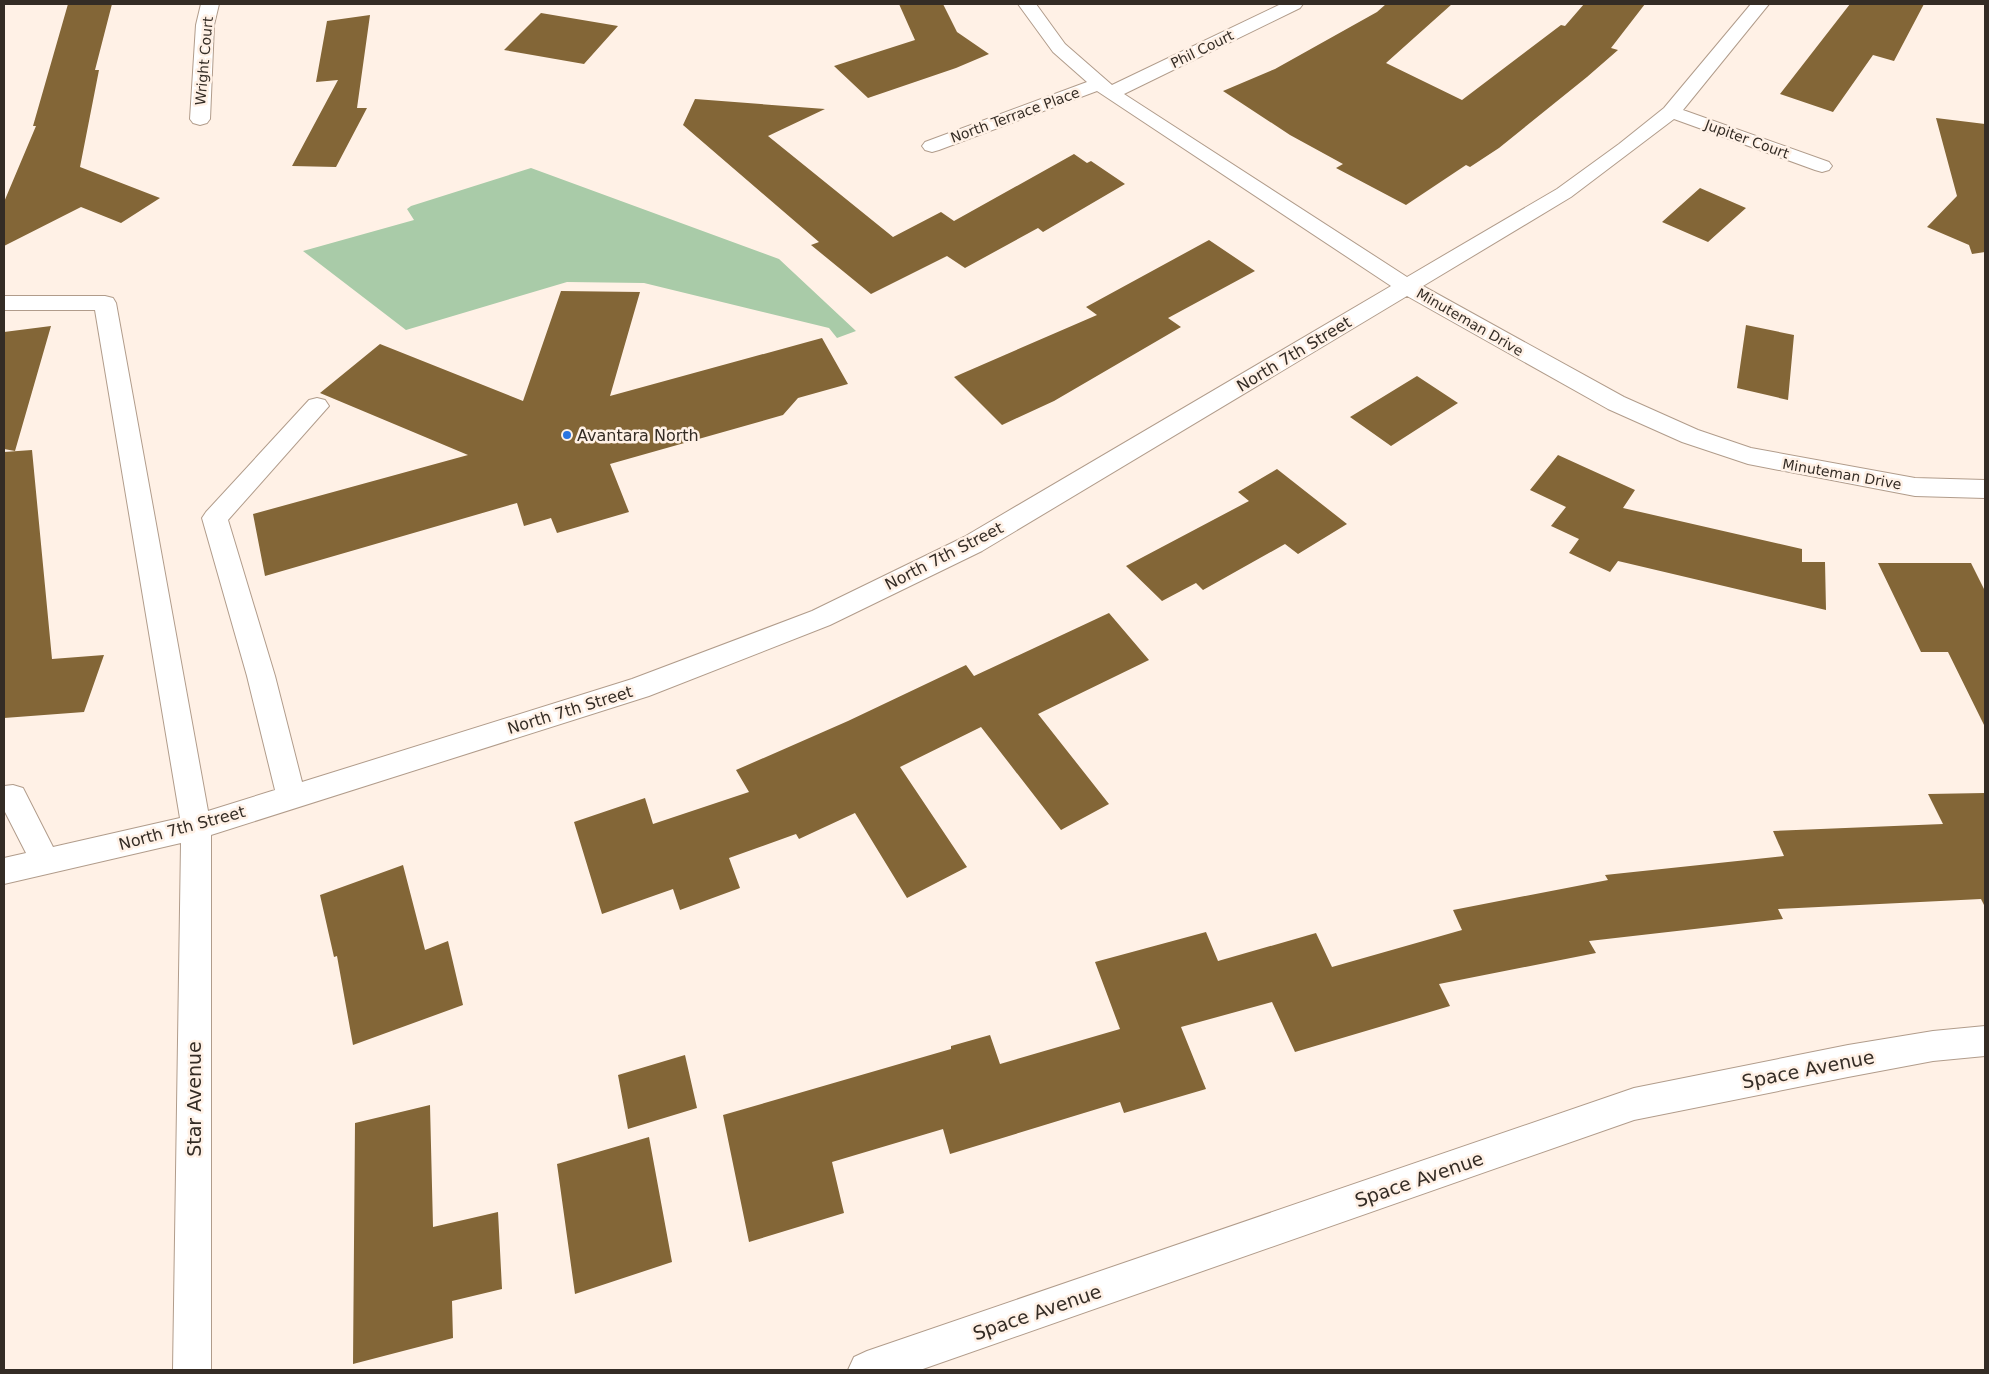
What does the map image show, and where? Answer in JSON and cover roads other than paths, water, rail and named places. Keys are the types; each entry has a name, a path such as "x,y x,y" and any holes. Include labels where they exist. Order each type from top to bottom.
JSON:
{"street":[{"name":"Wright Court","path":"200,119 205,25 210,4"},
{"name":"Minuteman Drive","path":"1027,4 1059,48 1104,89 1408,287 1616,403 1706,442 1748,456 1842,475 1915,487 1985,489"},
{"name":"Phil Court","path":"1104,89 1294,4"},
{"name":"North 7th Street","path":"4,870 196,827 639,688 821,618 973,544 1564,193 1672,112 1760,4"},
{"name":"North Terrace Place","path":"932,146 1104,89"},
{"name":"Jupiter Court","path":"1672,112 1822,166"},
{"name":"Star Avenue","path":"4,303 105,303 196,827 192,1370"},
{"path":"290,797 261,676 215,518 317,406"},
{"path":"4,798 13,797 45,861"},
{"name":"Space Avenue","path":"867,1370 1634,1104 1848,1061 1933,1046 1985,1041"}],"place":[{"name":"Avantara North","path":"567,435"}]}
